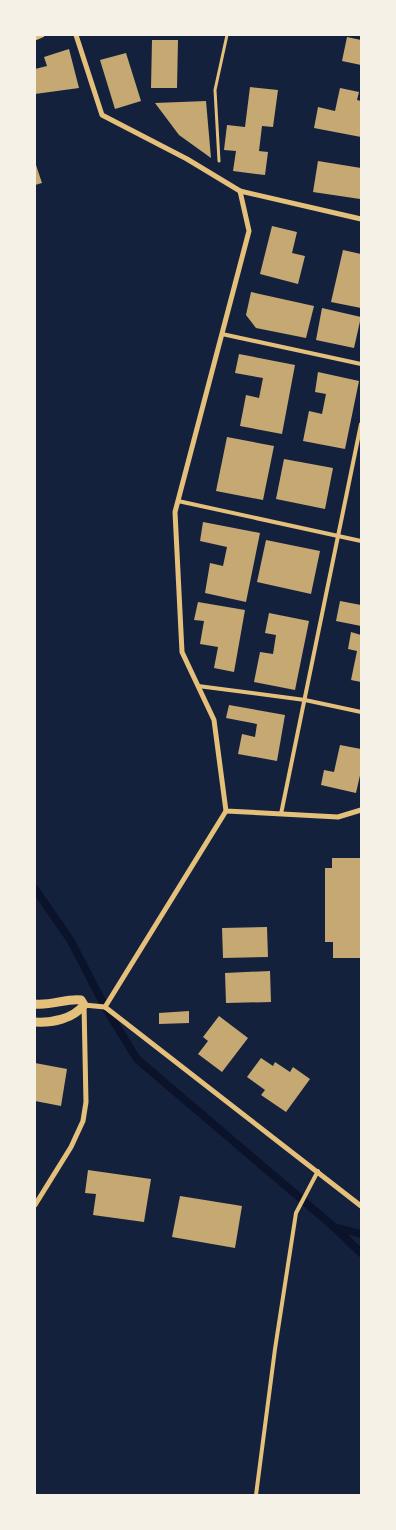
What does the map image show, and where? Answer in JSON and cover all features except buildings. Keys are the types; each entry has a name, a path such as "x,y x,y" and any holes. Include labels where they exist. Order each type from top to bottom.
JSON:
{"street":[{"path":"35,38 42,35"},
{"path":"76,35 102,115 187,159 240,191 361,219"},
{"path":"105,1007 226,811 214,720 182,652 175,512 249,231 240,191"},
{"path":"226,811 338,817 361,810"},
{"path":"35,1004 54,1004 75,999 81,1000 84,1005 86,1102 83,1121 71,1147 35,1205"},
{"path":"84,1005 105,1007 130,1025 361,1206"},
{"path":"35,1022 57,1021 77,1012 84,1005"}],"lane":[{"path":"222,334 361,364"},
{"path":"282,814 361,424"},
{"path":"178,501 361,541"},
{"path":"198,686 305,700 361,712"},
{"path":"256,1495 275,1349 296,1213 318,1171"}],"path":[{"path":"220,179 216,90 227,35"}],"waterway":[{"path":"35,889 71,941 105,1007 137,1059 333,1226 361,1253"},
{"path":"334,1227 361,1234"}]}
